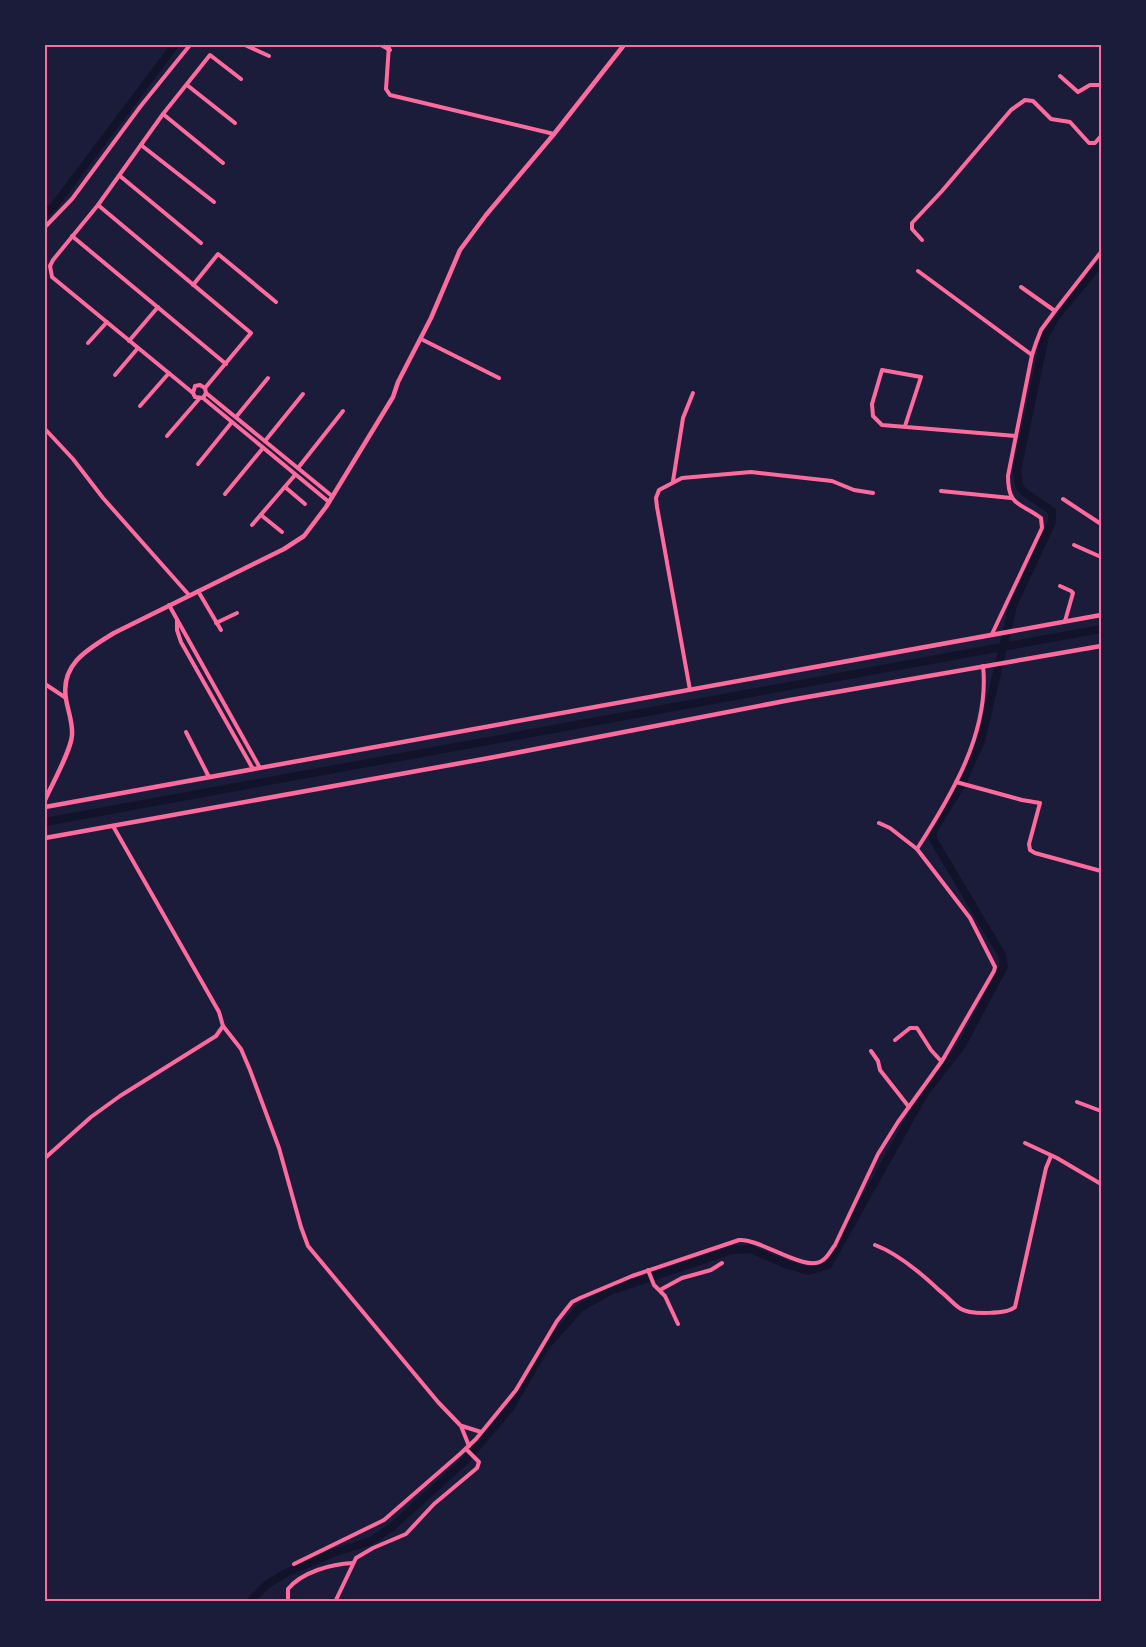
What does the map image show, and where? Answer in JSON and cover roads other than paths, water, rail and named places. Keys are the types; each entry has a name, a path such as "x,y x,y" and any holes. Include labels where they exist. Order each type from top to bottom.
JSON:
{"main road":[{"path":"45,800 72,736 65,680 69,670 84,652 114,633 297,542 311,530 393,397 460,250 624,45"},
{"path":"45,807 1101,615"},
{"path":"45,838 1101,646"}],"street":[{"path":"45,227 72,199 140,107 190,45"},
{"path":"245,45 269,56"},
{"path":"381,45 389,48 386,88 390,95 554,134"},
{"path":"241,79 210,55 163,114 98,206 52,260 50,266 52,277 329,502"},
{"path":"1060,76 1078,92 1090,85 1101,85"},
{"path":"187,85 235,123"},
{"path":"922,240 912,229 912,223 1011,111 1024,100 1033,101 1051,119 1070,122 1089,143 1095,143 1101,136"},
{"path":"163,114 223,163"},
{"path":"141,144 214,202"},
{"path":"120,176 201,243"},
{"path":"98,206 251,333 201,398 167,436"},
{"path":"72,236 226,364"},
{"path":"994,634 1042,528 1041,518 1017,505 1011,498 1008,476 1032,355 1041,330 1101,252"},
{"path":"193,285 218,254 276,302"},
{"path":"918,271 1032,355"},
{"path":"1021,287 1055,311"},
{"path":"129,341 158,307"},
{"path":"88,344 107,322"},
{"path":"421,339 499,378"},
{"path":"115,375 138,348"},
{"path":"904,426 921,377 882,370 872,404 873,416 882,425 1016,436"},
{"path":"141,406 169,373"},
{"path":"236,417 268,378"},
{"path":"193,393 197,385 202,386 332,496"},
{"path":"673,482 683,418 693,393"},
{"path":"265,441 303,394"},
{"path":"298,468 343,411"},
{"path":"198,464 232,422"},
{"path":"45,429 189,595"},
{"path":"225,494 263,448"},
{"path":"690,690 657,507 658,490 682,478 751,472 832,481 854,490 873,493"},
{"path":"252,525 295,475"},
{"path":"285,487 305,504"},
{"path":"941,491 1011,498"},
{"path":"1063,499 1101,524"},
{"path":"261,515 282,532"},
{"path":"1074,545 1101,557"},
{"path":"1060,586 1073,593 1065,621"},
{"path":"198,591 221,630"},
{"path":"169,605 260,768"},
{"path":"216,623 237,614"},
{"path":"177,620 181,642 253,769"},
{"path":"916,849 957,782 970,749 981,713 985,666"},
{"path":"45,684 66,699"},
{"path":"186,732 209,777"},
{"path":"957,782 1040,803 1029,844 1030,850 1101,871"},
{"path":"294,1564 384,1520 468,1449 516,1390 556,1321 572,1302 745,1239 809,1263 823,1261 835,1245 879,1154 942,1061 995,967 970,918 916,849 890,828 879,823"},
{"path":"113,826 219,1011 223,1026 241,1049 279,1148 301,1227 309,1246 438,1402 461,1426 468,1449 479,1462 477,1468 434,1504 406,1534 364,1552 353,1563 335,1602"},
{"path":"45,1158 103,1108 216,1036 223,1026"},
{"path":"895,1040 910,1028 917,1028 931,1050 942,1061"},
{"path":"871,1051 878,1061 880,1070 909,1107"},
{"path":"1077,1102 1101,1112"},
{"path":"1026,1143 1101,1184"},
{"path":"875,1245 914,1269 961,1309 981,1313 1011,1311 1016,1307 1046,1168 1051,1156"},
{"path":"660,1290 682,1278 711,1270 722,1263"},
{"path":"649,1273 654,1285 665,1296 678,1324"},
{"path":"461,1426 482,1432"},
{"path":"288,1602 288,1589 293,1582 332,1565 353,1563"}],"waterway":[{"path":"45,214 54,206 175,45"},
{"path":"250,1602 266,1585 286,1573 333,1553 371,1541 392,1527 466,1460 510,1408 546,1346 580,1308 610,1291 732,1250 750,1249 785,1264 809,1271 828,1265 924,1094 962,1045 1004,966 1002,955 933,839 933,831 959,789 981,741 1013,605 1052,522 1052,511 1019,486 1017,471 1045,336 1055,318 1101,262"},
{"path":"45,822 1101,629"}]}
